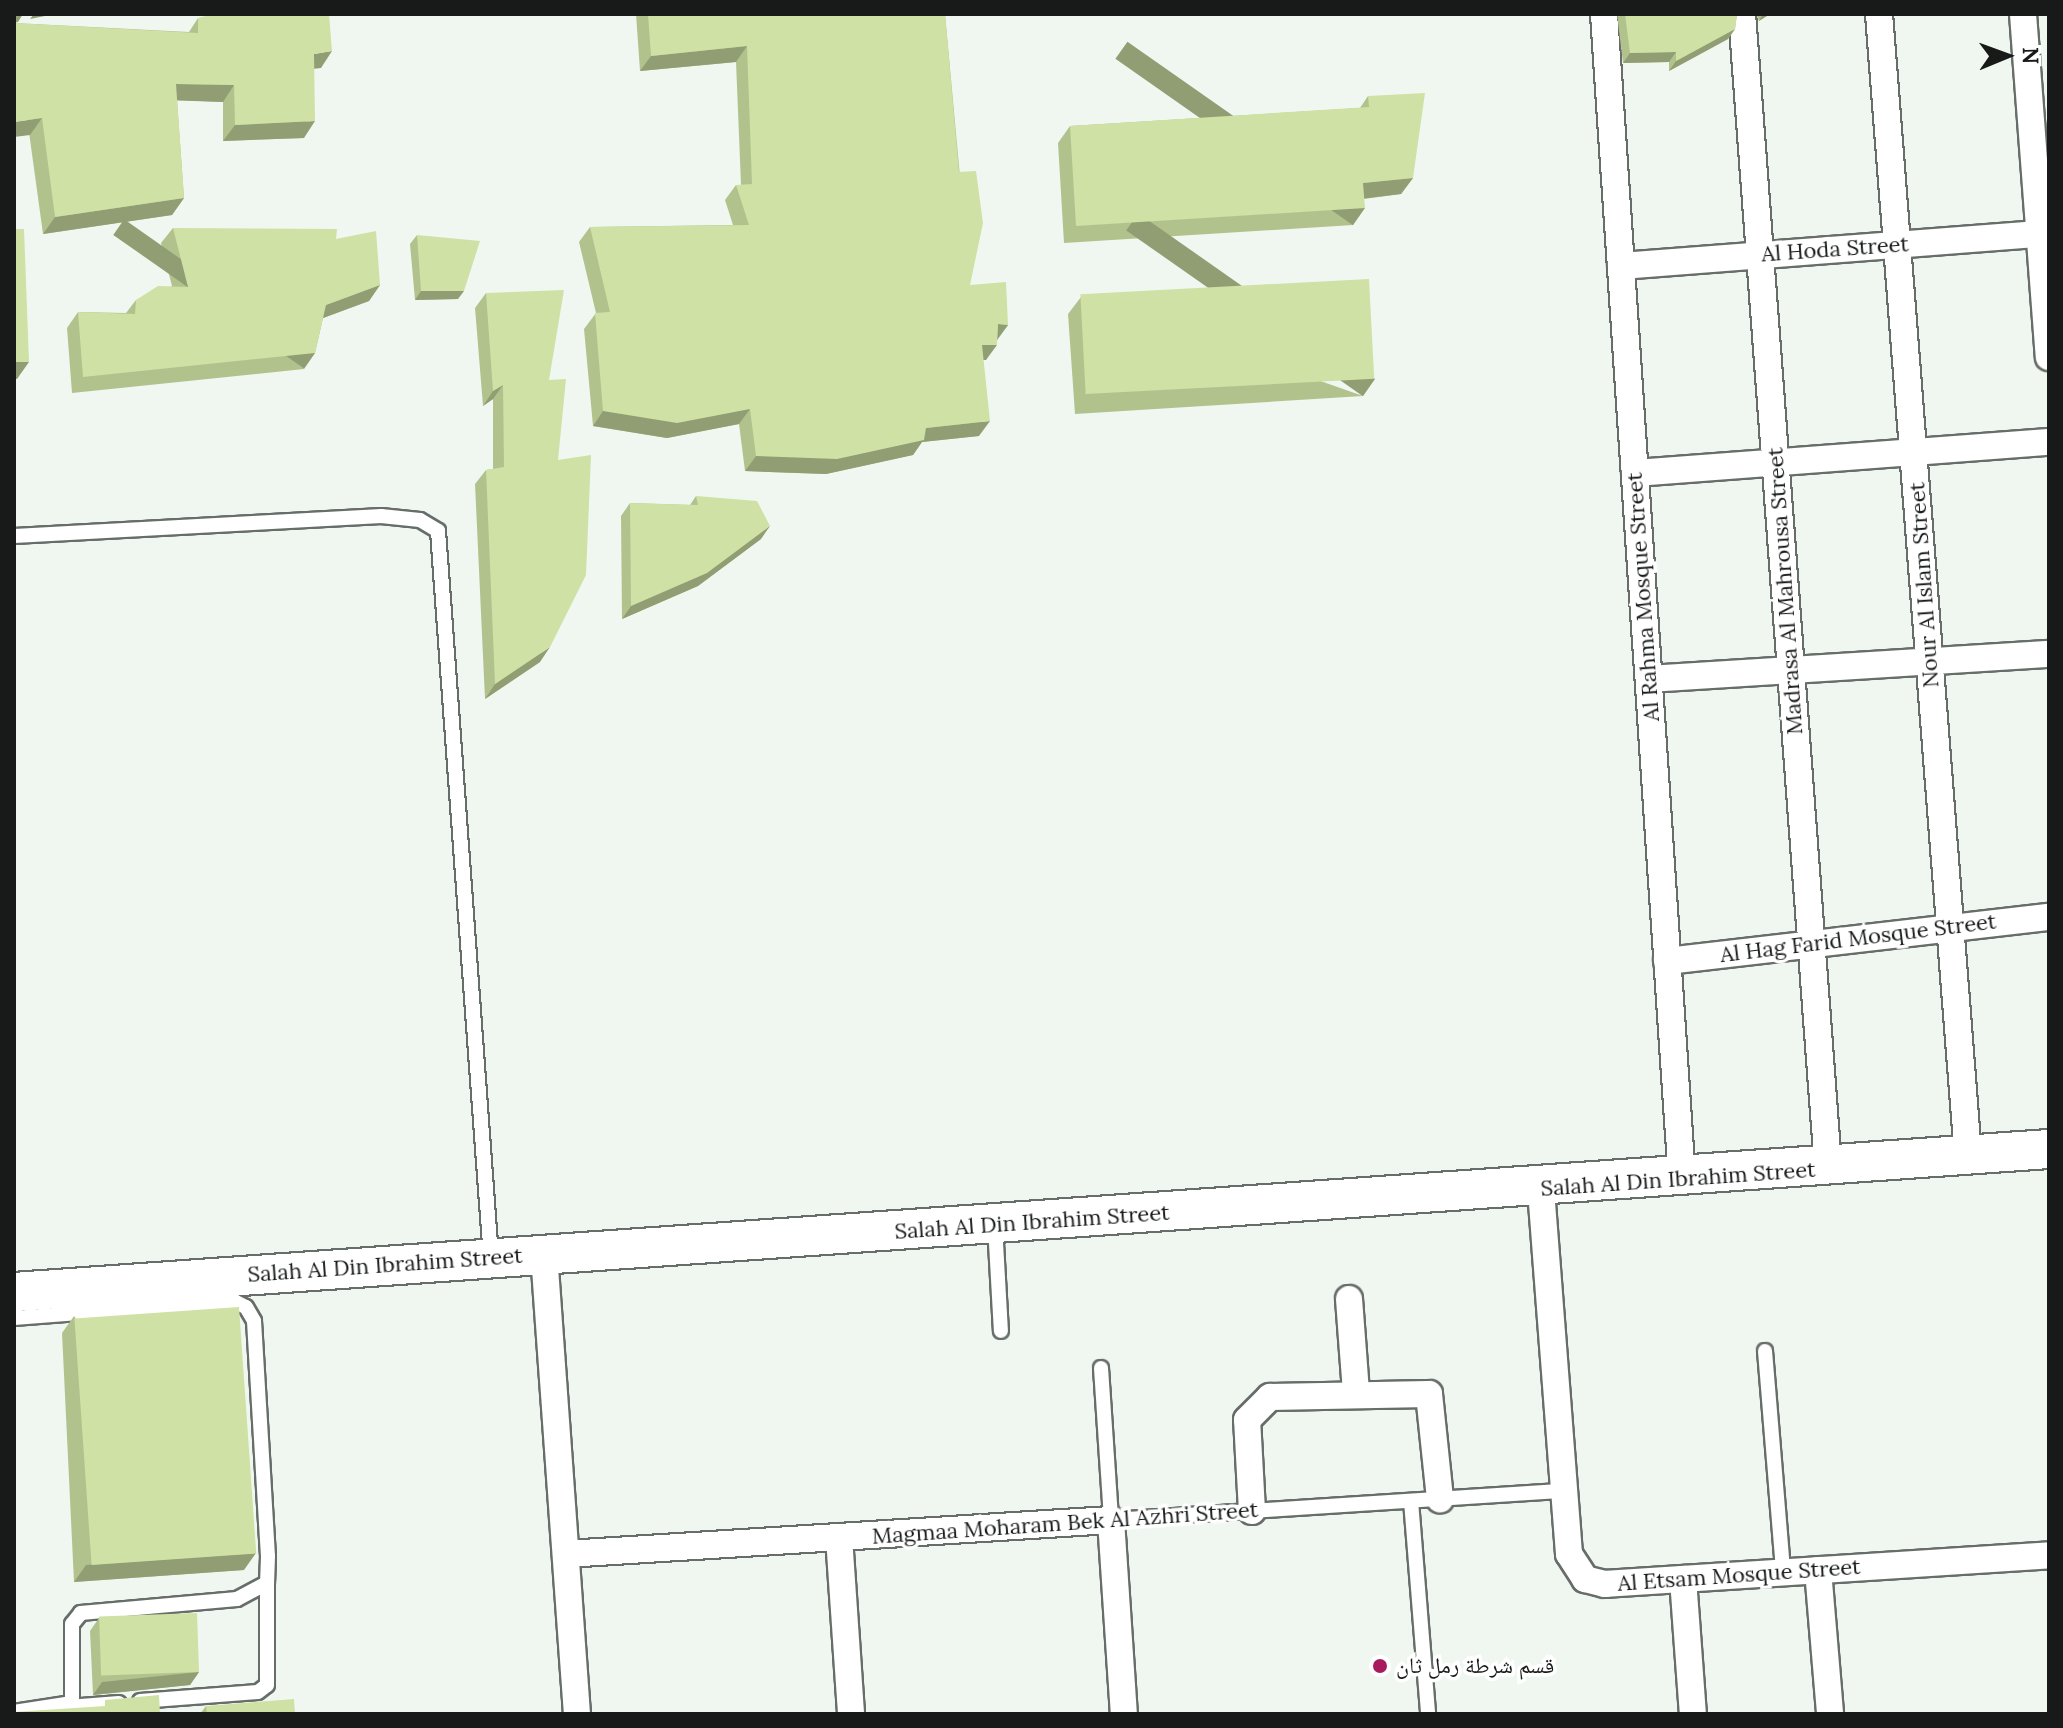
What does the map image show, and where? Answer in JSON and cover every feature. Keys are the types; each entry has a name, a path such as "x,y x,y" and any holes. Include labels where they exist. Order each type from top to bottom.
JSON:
{"street":[{"name":"Al Rahma Mosque Street","path":"1604,14 1682,1179"},
{"name":"Madrasa Al Mahrousa Street","path":"1742,14 1828,1167"},
{"name":"Nour Al Islam Street","path":"1879,14 1968,1156"},
{"path":"2023,14 2044,234 2049,357"},
{"name":"Al Hoda Street","path":"1621,266 2044,234"},
{"path":"1635,473 2049,442"},
{"path":"1649,679 2049,654"},
{"name":"Al Hag Farid Mosque Street","path":"1667,961 1812,947 1950,923 2049,917"},
{"name":"Salah Al Din Ibrahim Street","path":"14,1292 544,1254 1541,1190 2049,1149"},
{"name":"Al Etsam Mosque Street","path":"1541,1190 1569,1554 1585,1579 1683,1579 2049,1555"},
{"path":"544,1254 577,1714"},
{"path":"1349,1299 1356,1393"},
{"path":"1252,1511 1247,1420 1255,1405 1270,1397 1429,1394 1440,1499"},
{"path":"1111,1520 1124,1714"},
{"name":"Magmaa Moharam Bek Al Azhri Street","path":"566,1554 1111,1520"},
{"path":"839,1537 851,1714"},
{"path":"1818,1570 1830,1714"},
{"path":"1683,1579 1693,1714"}],"lane":[{"path":"14,536 381,516 420,520 438,531 491,1258"},
{"path":"995,1225 1001,1331"},
{"path":"14,1318 234,1301 246,1307 254,1321 272,1674 258,1692 14,1712"},
{"path":"1765,1351 1783,1572"},
{"path":"1101,1368 1111,1520"},
{"name":"Magmaa Moharam Bek Al Azhri Street","path":"1111,1520 1564,1491"},
{"path":"1411,1501 1428,1714"},
{"path":"68,1707 72,1624 81,1613 237,1599 267,1583"}],"building":[{"path":"214,14 329,14 332,51 314,54 315,121 235,125 234,85 176,84 184,198 55,217 42,118 14,122 14,23 198,33 198,18"},
{"path":"648,14 945,14 959,172 976,171 983,223 970,285 1006,282 1008,325 998,324 997,345 982,345 990,421 926,428 924,440 837,459 756,456 750,409 677,423 603,411 595,313 610,312 590,227 749,225 736,185 752,184 747,46 651,56"},
{"path":"1625,14 1737,14 1735,29 1676,61 1676,52 1630,53"},
{"path":"1425,93 1413,178 1363,183 1365,208 1076,226 1070,126 1369,107 1368,96"},
{"path":"173,228 337,229 336,239 376,231 380,285 326,305 315,353 83,377 78,312 135,314 136,300 158,286 188,287"},
{"path":"14,229 24,229 29,362 14,362"},
{"path":"417,235 480,241 464,291 421,291"},
{"path":"1369,279 1374,379 1086,394 1080,294"},
{"path":"564,290 549,380 566,379 558,460 591,455 586,575 550,647 495,684 486,470 504,467 503,385 493,391 486,293"},
{"path":"696,496 757,501 770,526 707,573 631,606 630,503 698,505"},
{"path":"239,1307 256,1553 92,1565 74,1319"},
{"path":"197,1613 199,1672 101,1675 99,1616"},
{"path":"159,1695 160,1714 14,1714 105,1706 105,1700"},
{"path":"294,1699 295,1714 207,1714 206,1706"}],"place":[{"name":"قسم شرطة رمل ثان","path":"1380,1666"}]}
